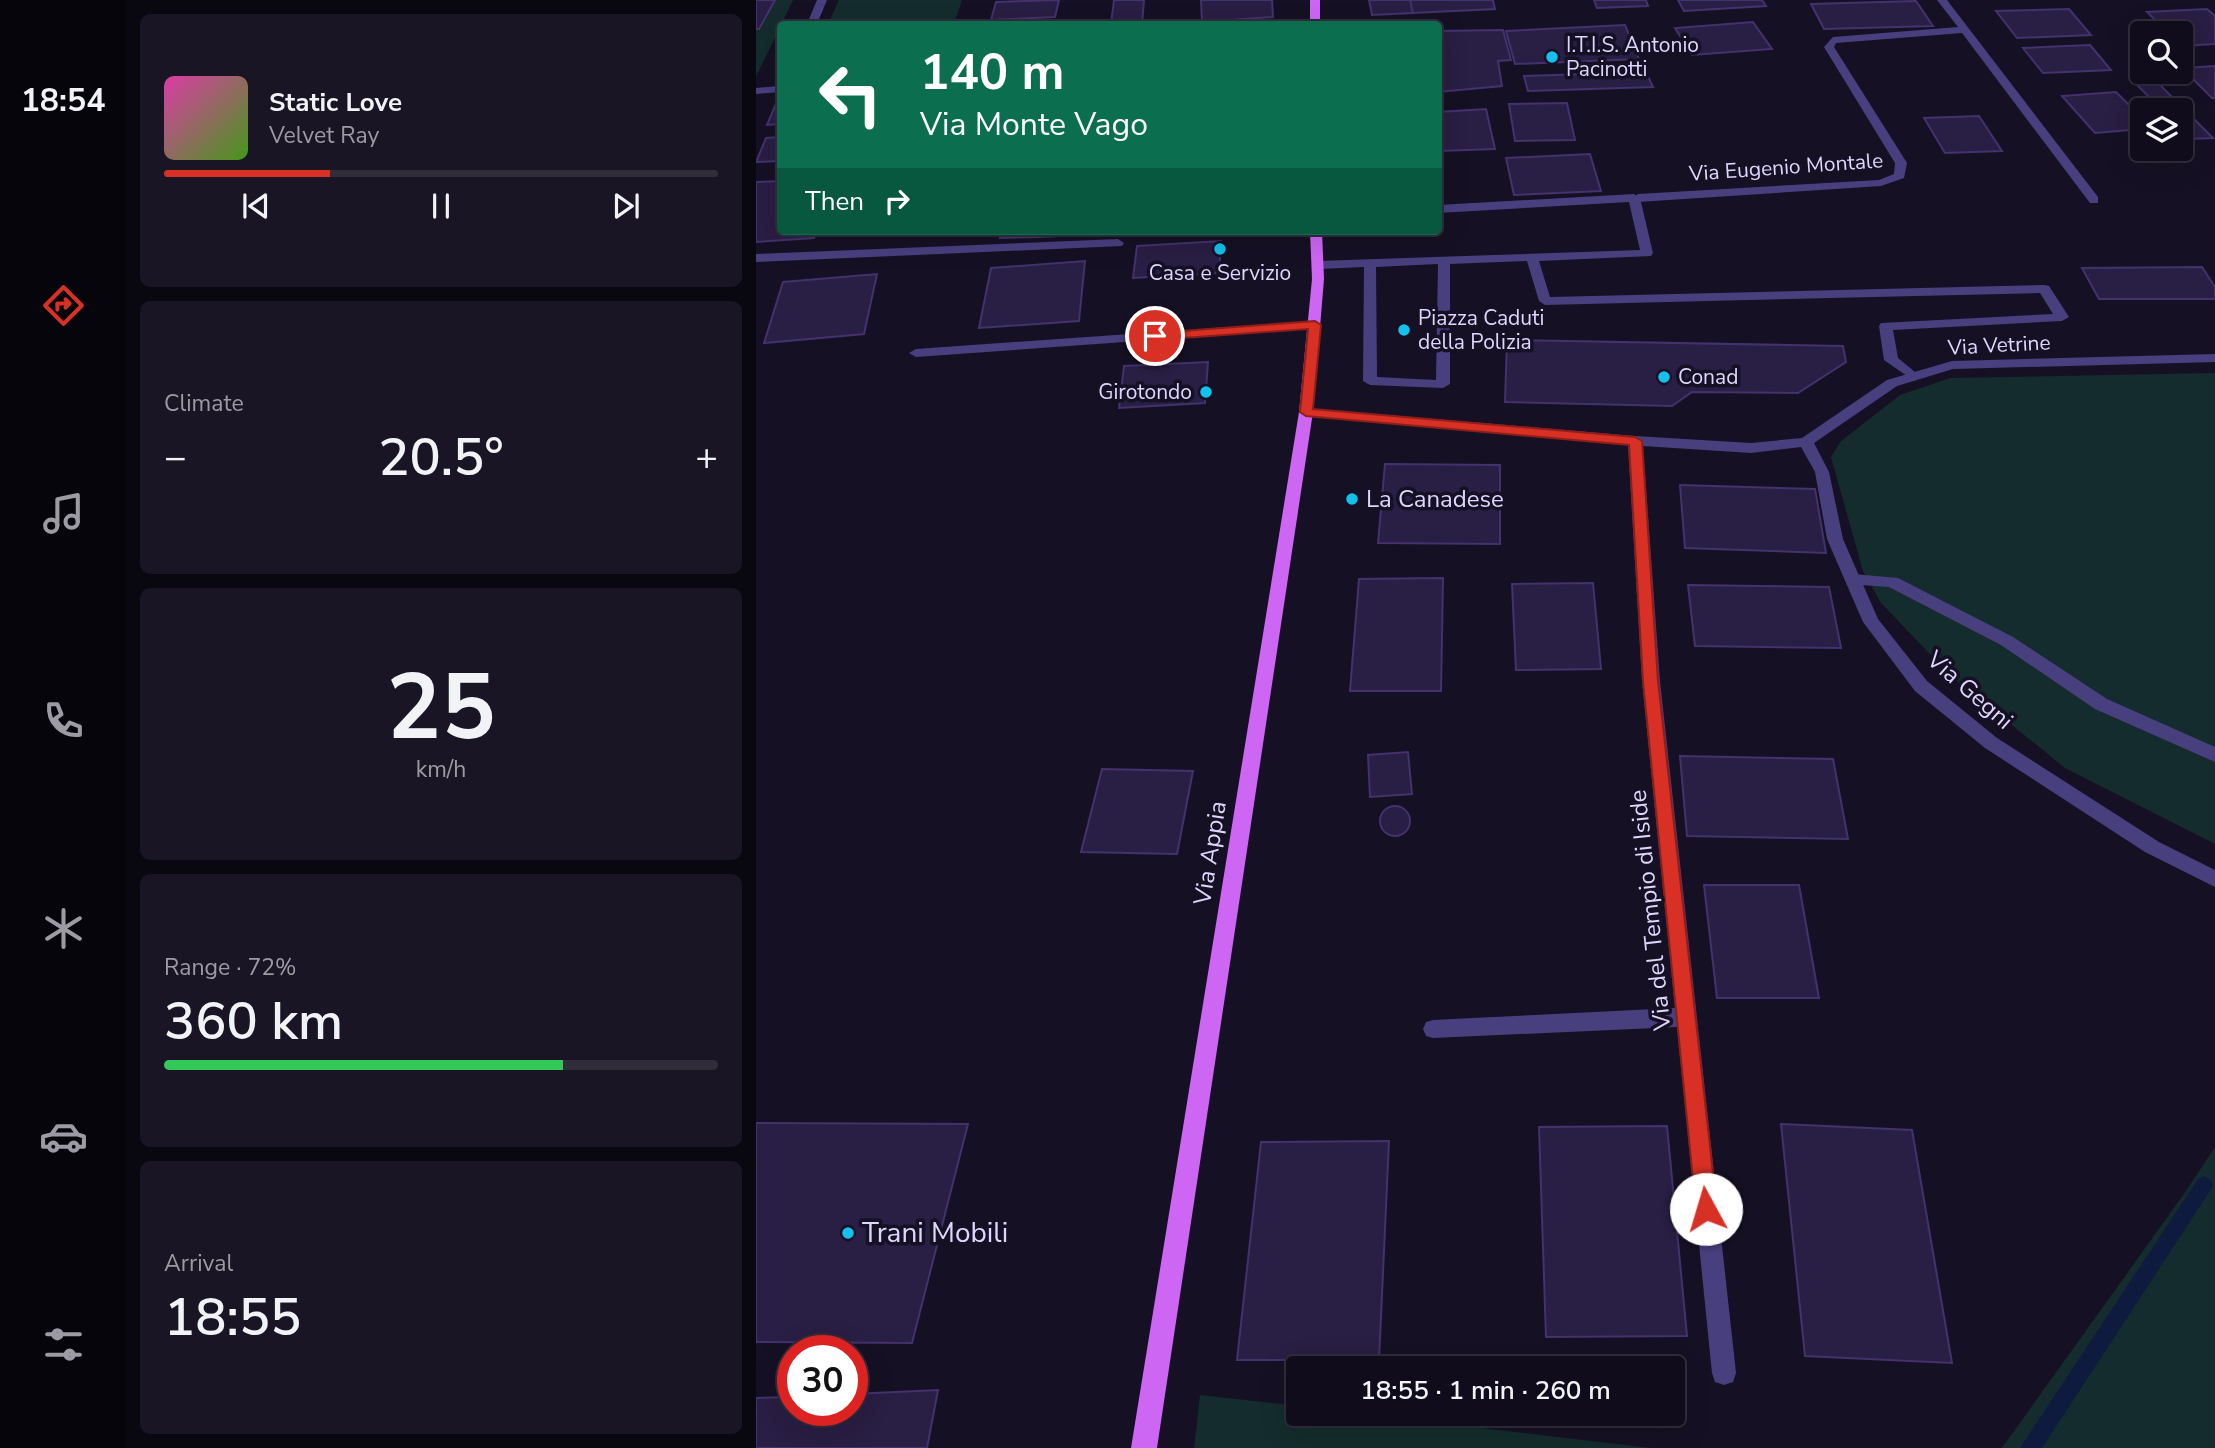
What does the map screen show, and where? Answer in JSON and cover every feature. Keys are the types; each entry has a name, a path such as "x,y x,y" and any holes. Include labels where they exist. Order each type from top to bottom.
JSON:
{"main road":[{"path":"1315,0 1315,21"},
{"name":"Via Appia","path":"1143,1448 1306,412 1315,325 1318,265 1316,235"}],"street":[{"path":"813,21 822,0"},
{"path":"1942,0 1962,30 2094,200"},
{"name":"Via Eugenio Montale","path":"1636,198 1881,183 1900,176 1901,163 1829,47 1833,40 1962,30"},
{"path":"756,91 777,89"},
{"path":"1318,265 1647,253 1636,198 1442,209"},
{"path":"756,258 1118,243"},
{"path":"1532,258 1545,301 2062,317 2044,289 1884,310"},
{"path":"1370,264 1370,382 1443,384 1444,262"},
{"path":"1884,310 1891,360 1914,377"},
{"path":"916,353 1315,325"},
{"name":"Via Vetrine","path":"1806,442 1892,383 1952,365 2215,358"},
{"path":"1306,412 1635,441 1751,448 1806,442"},
{"name":"Via del Tempio di Iside","path":"1635,441 1651,681 1724,1373"},
{"name":"Via Gegni","path":"1806,442 1822,472 1835,539 1871,622 1922,686 1991,743 2152,847 2215,879"},
{"path":"1853,580 1892,582 2007,641 2101,704 2215,755"},
{"path":"1433,1030 1686,1017"}],"green space":[{"path":"775,0 793,0 783,21 777,21 777,33 756,77 756,29"},
{"path":"839,0 962,0 955,21 829,21"},
{"path":"2215,373 2215,844 2065,768 1950,675 1881,603 1863,571 1831,457 1841,441 1900,395 1950,378"},
{"path":"2215,1147 2215,1448 2002,1448 2186,1191"},
{"path":"1200,1395 1286,1405 1286,1426 1465,1426 1651,1448 1194,1448"}],"building":[{"path":"756,0 775,0 759,29 756,29"},
{"path":"1059,0 1055,17 991,20 996,2"},
{"path":"1114,0 1144,0 1142,21 1111,21"},
{"path":"1201,0 1272,0 1273,17 1202,21"},
{"path":"1369,0 1410,0 1413,13 1372,15"},
{"path":"1410,0 1493,0 1495,9 1413,13"},
{"path":"1594,0 1646,0 1648,6 1597,8"},
{"path":"1678,0 1762,0 1766,6 1684,11"},
{"path":"1916,1 1933,26 1824,29 1811,4"},
{"path":"2069,9 2091,35 2017,38 1996,11"},
{"path":"2207,9 2215,16 2215,44 2193,45 2193,21 2156,21 2147,12"},
{"path":"1753,22 1772,49 1692,55 1675,28"},
{"path":"1625,25 1639,59 1515,64 1506,31"},
{"path":"1503,30 1511,60 1498,61 1502,86 1442,92 1442,31"},
{"path":"2090,45 2111,70 2043,73 2023,48"},
{"path":"2215,66 2215,98 2193,79 2193,67"},
{"path":"1646,72 1653,87 1528,91 1524,76"},
{"path":"2136,84 2159,84 2173,98 2150,98"},
{"path":"2116,92 2130,106 2130,130 2095,133 2062,96"},
{"path":"777,101 777,124 767,125"},
{"path":"1567,103 1575,140 1515,141 1509,104"},
{"path":"1486,109 1495,149 1442,151 1442,112"},
{"path":"1979,116 2002,151 1945,153 1924,118"},
{"path":"2193,118 2213,138 2193,139"},
{"path":"777,137 777,161 756,162 766,138"},
{"path":"1590,154 1601,191 1514,195 1506,158"},
{"path":"777,181 777,235 815,235 814,238 756,242 756,182"},
{"path":"1001,235 1039,235 1039,237 1000,238"},
{"path":"1039,235 1081,235 1039,237"},
{"path":"1221,241 1219,273 1133,278 1137,246"},
{"path":"1085,261 1079,321 979,328 991,268"},
{"path":"2202,267 2215,287 2215,299 2099,299 2082,268"},
{"path":"877,274 864,334 764,343 783,282"},
{"name":"Conad","path":"1507,340 1843,346 1846,362 1798,393 1692,392 1672,406 1505,402"},
{"path":"1208,362 1205,403 1119,408 1124,366"},
{"path":"1385,464 1500,465 1500,544 1378,543"},
{"path":"1680,485 1815,489 1826,553 1685,548"},
{"path":"1443,578 1441,691 1350,691 1359,579"},
{"path":"1593,583 1601,669 1516,670 1512,584"},
{"path":"1688,585 1829,587 1841,648 1695,646"},
{"path":"1408,752 1412,794 1370,797 1368,755"},
{"path":"1680,756 1833,759 1848,839 1687,836"},
{"path":"1102,769 1193,771 1177,854 1081,852"},
{"path":"1395,806 1406,810 1410,821 1406,832 1395,836 1384,832 1380,821 1384,810"},
{"path":"1704,885 1799,885 1819,998 1717,998"},
{"name":"Trani Mobili","path":"756,1123 968,1124 912,1343 868,1343 868,1335 777,1335 777,1342 756,1342"},
{"path":"1781,1124 1912,1130 1952,1363 1805,1356"},
{"path":"1667,1126 1687,1336 1546,1337 1539,1127"},
{"path":"1389,1141 1379,1356 1286,1356 1286,1360 1237,1360 1261,1142"},
{"path":"938,1390 927,1448 756,1448 756,1398 777,1397 777,1426 868,1426 868,1393"}],"waterway":[{"path":"2030,1448 2204,1185"}],"place":[{"name":"I.T.I.S. Antonio Pacinotti","path":"1552,57"},
{"name":"Casa e Servizio","path":"1220,249"},
{"name":"Piazza Caduti della Polizia","path":"1404,330"},
{"name":"Conad","path":"1664,377"},
{"name":"Girotondo","path":"1206,392"},
{"name":"La Canadese","path":"1352,499"},
{"name":"Trani Mobili","path":"848,1233"}],"route":[{"path":"1155,336 1315,325 1306,412 1635,441 1651,681 1706,1209"}]}
